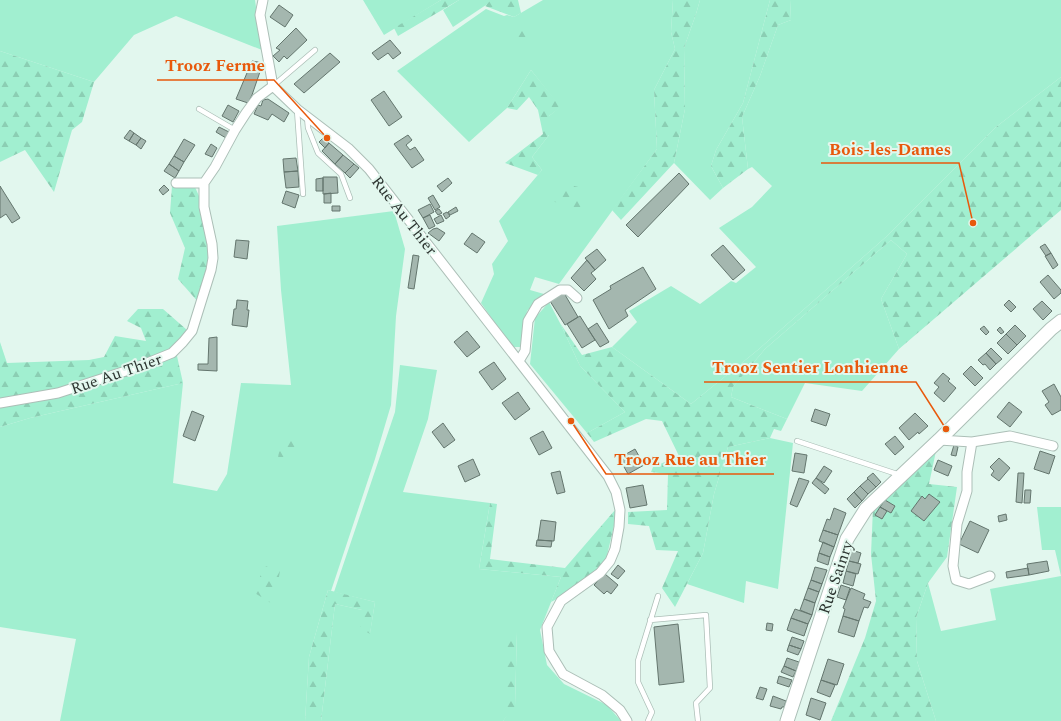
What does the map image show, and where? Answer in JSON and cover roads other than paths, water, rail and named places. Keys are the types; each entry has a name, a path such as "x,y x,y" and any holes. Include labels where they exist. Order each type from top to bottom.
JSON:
{"street":[{"path":"176,183 204,183 215,167 246,113 257,98 274,86 260,15 262,0"},
{"name":"Rue Au Thier","path":"274,86 297,109 348,148 369,169 608,476 616,492 620,510 615,549 610,561 600,573 561,602 547,627 549,651 563,674 602,695 620,710 627,721"},
{"name":"Rue Au Thier","path":"0,403 58,393 135,368 172,353 184,342 192,331 211,270 213,258 212,244 204,207 204,183"},
{"path":"519,361 525,351 528,321 538,304 560,290 568,290 577,298"},
{"name":"Rue Sainry","path":"787,721 847,539 866,509 1061,321"},
{"path":"939,440 972,442 1010,436 1053,446"},
{"path":"972,442 967,491 957,524 953,566 956,580 969,584 990,576"}],"lane":[{"path":"274,86 315,50"},
{"path":"199,109 235,130"},
{"path":"297,109 303,194"},
{"path":"307,117 308,128 318,153 341,174 350,198"},
{"path":"797,440 901,476"},
{"path":"648,721 652,712 638,682 638,661 658,596"},
{"path":"650,620 706,615 710,688 696,703 698,721"}],"place":[{"name":"Trooz Ferme","path":"327,138"},
{"name":"Bois-les-Dames","path":"973,223"},
{"name":"Trooz Rue au Thier","path":"571,421"},
{"name":"Trooz Sentier Lonhienne","path":"946,429"}]}
